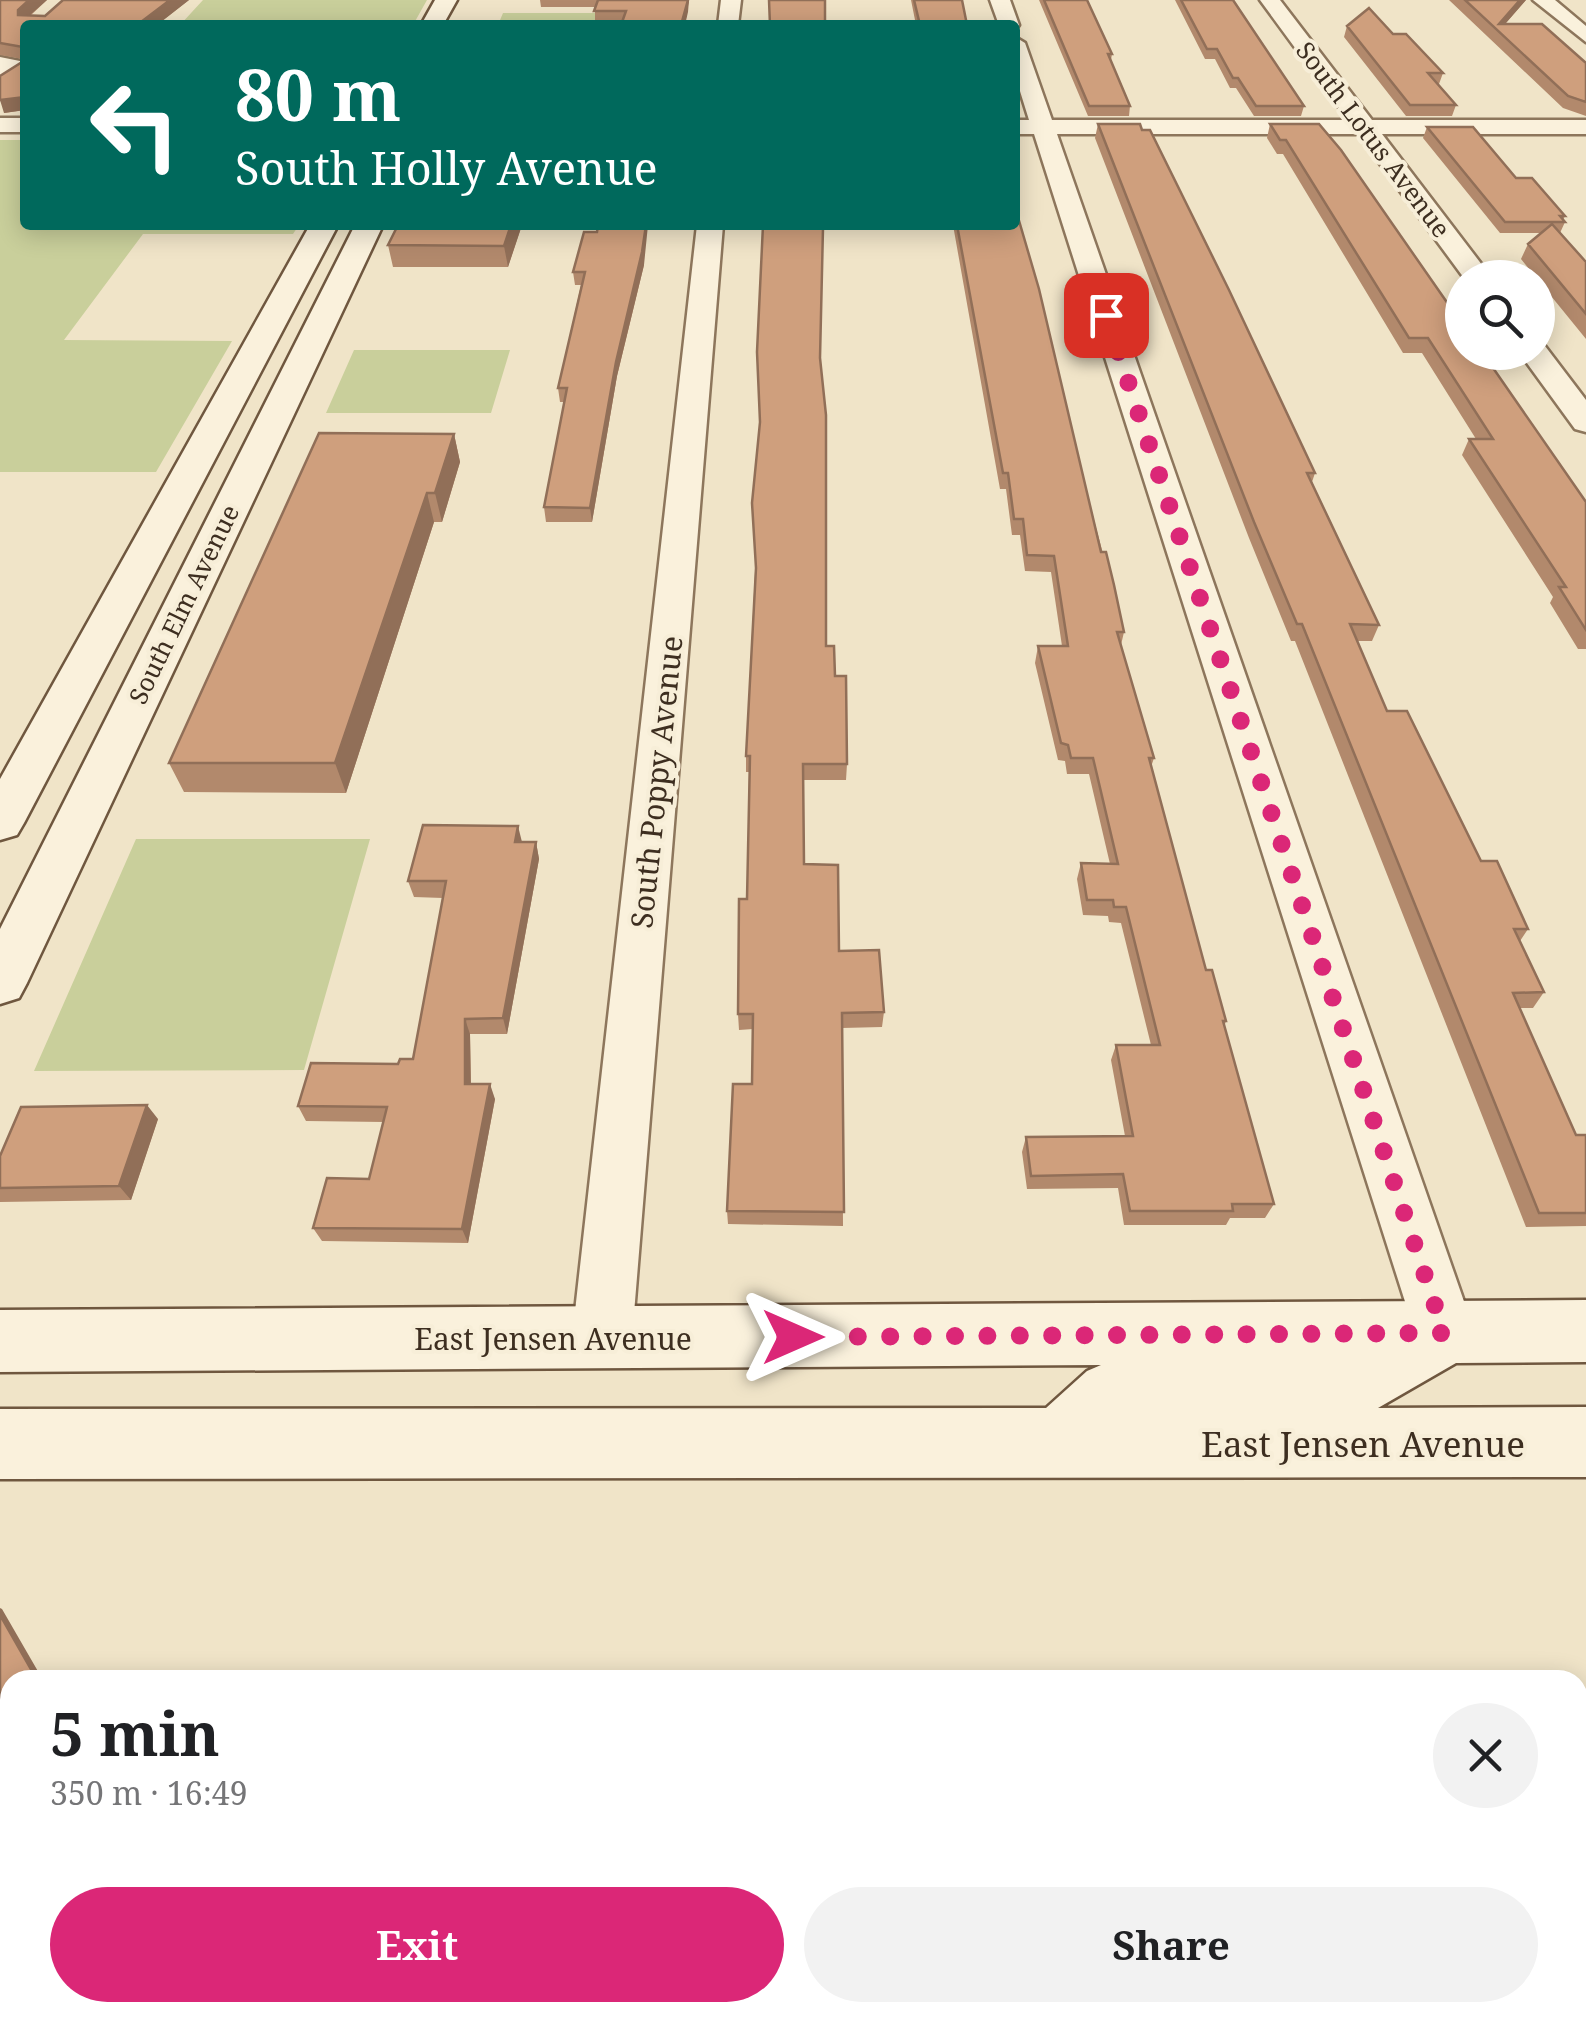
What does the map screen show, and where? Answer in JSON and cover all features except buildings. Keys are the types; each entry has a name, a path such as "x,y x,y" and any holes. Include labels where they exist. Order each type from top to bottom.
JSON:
{"main road":[{"name":"South Elm Avenue","path":"0,823 321,230"},
{"name":"South Elm Avenue","path":"0,983 367,230"},
{"name":"East Jensen Avenue","path":"0,1341 1586,1331"},
{"path":"1058,1444 1111,1394 1153,1380 1376,1376 1444,1333"},
{"name":"East Jensen Avenue","path":"0,1444 1586,1442"}],"street":[{"name":"South Lotus Avenue","path":"1270,0 1465,260"},
{"path":"1543,0 1586,36"},
{"path":"1020,74 1029,127 1444,1333"},
{"path":"1029,127 1586,127"},
{"name":"South Poppy Avenue","path":"602,1338 710,230"},
{"path":"1547,370 1586,422"}],"green space":[{"path":"203,0 427,0 416,20 185,20"},
{"path":"503,13 605,13 603,20 500,20"},
{"path":"0,140 20,140 20,230 296,230 293,234 143,234 64,340 232,341 156,472 0,472"},
{"path":"354,350 510,350 491,413 326,413"},
{"path":"136,839 370,839 304,1070 34,1071"}],"route":[{"path":"793,1337 1444,1333 1106,315"}]}
